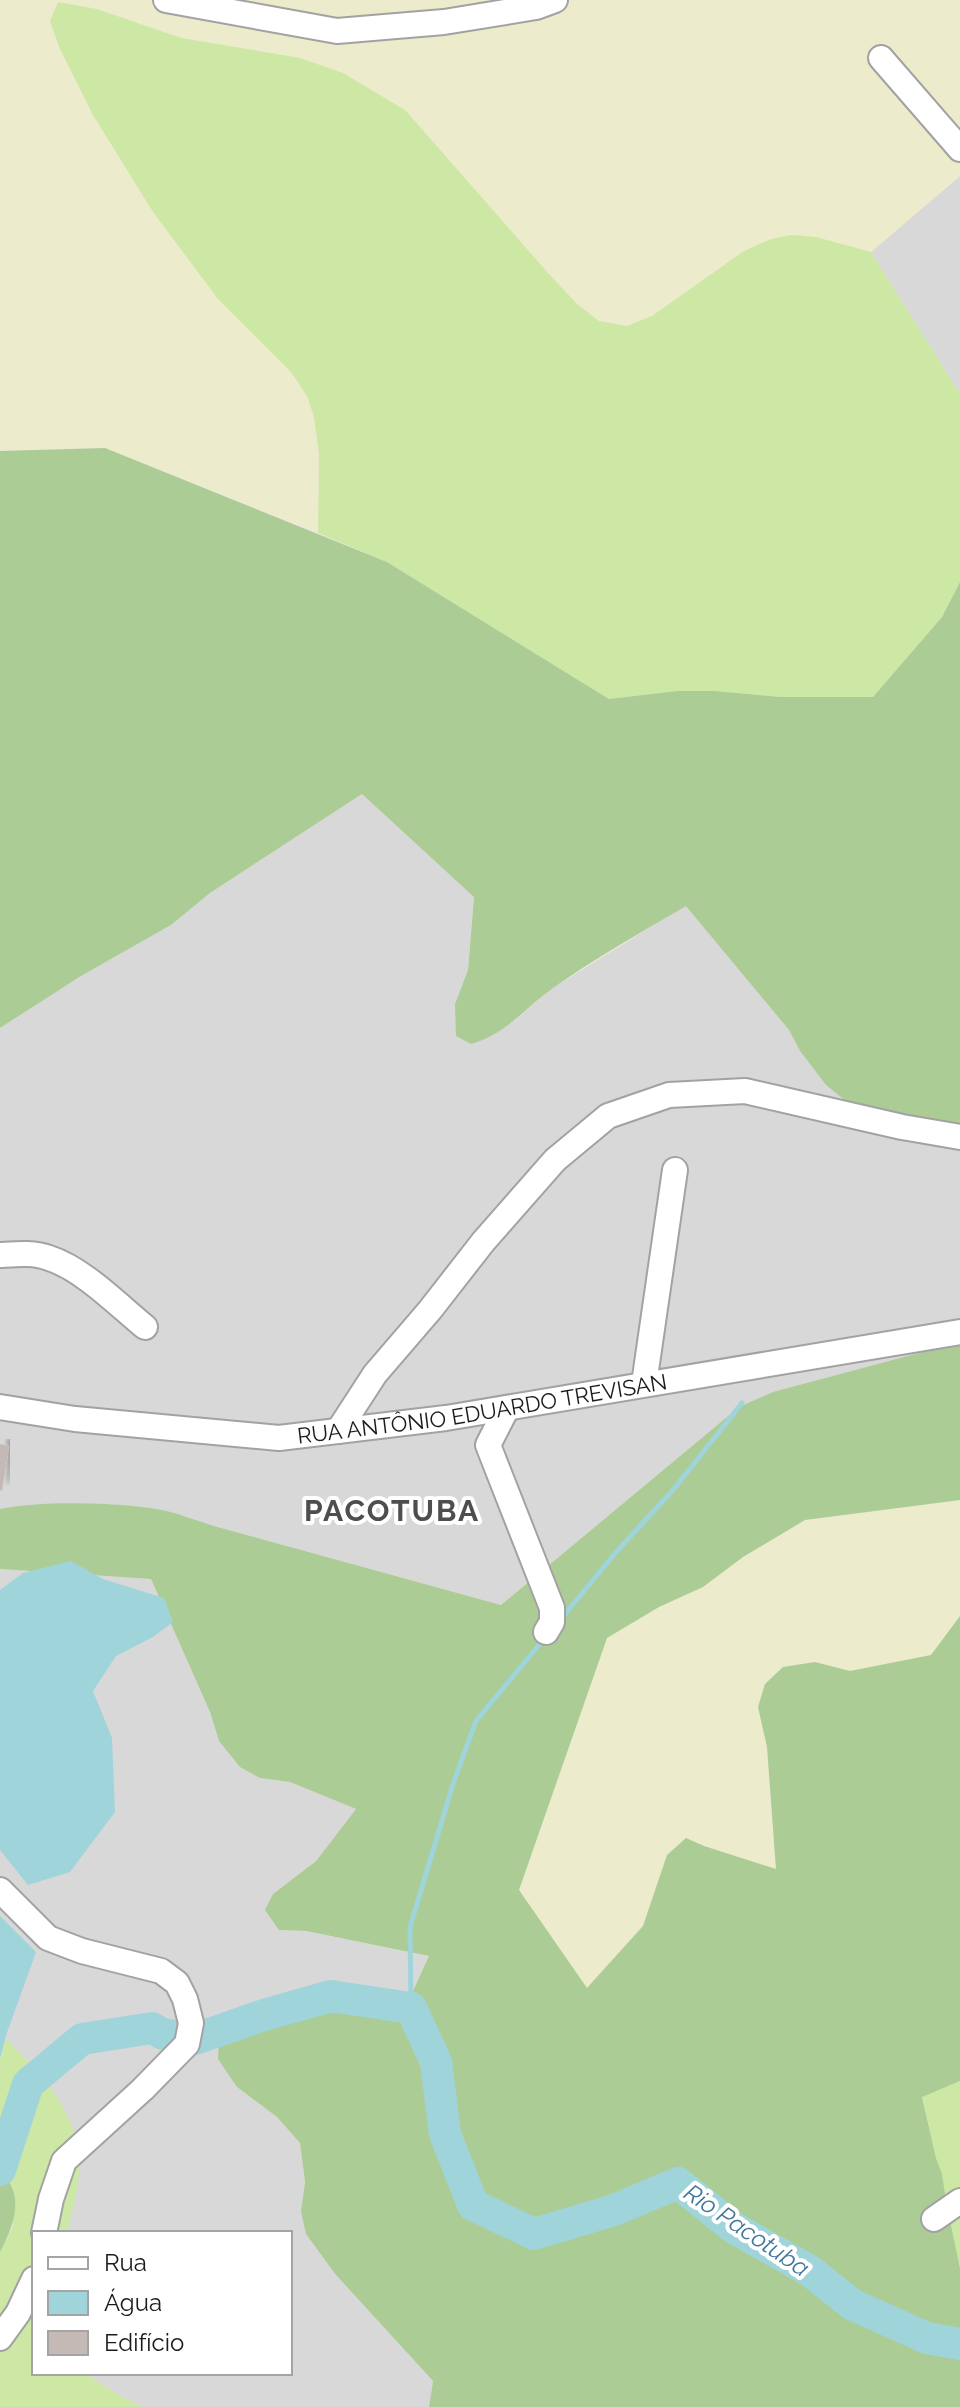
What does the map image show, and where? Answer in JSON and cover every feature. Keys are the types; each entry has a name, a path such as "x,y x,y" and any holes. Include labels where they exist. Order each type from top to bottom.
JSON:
{"street":[{"path":"166,0 337,31 444,22 536,7 555,0"},
{"path":"881,58 960,149"},
{"path":"338,1431 375,1374 483,1242 555,1160 608,1116 669,1095 745,1091 960,1137"},
{"path":"644,1384 675,1170"},
{"path":"0,1255 48,1257 73,1269 145,1327"},
{"name":"RUA ANTÔNIO EDUARDO TREVISAN","path":"0,1407 75,1419 279,1438 446,1418 960,1332"},
{"path":"507,1408 488,1445 552,1608 552,1622 546,1632"},
{"path":"0,1890 48,1938 82,1951 161,1971 177,1983 191,2023 187,2044 64,2161 44,2231"},
{"path":"934,2219 960,2201"},
{"path":"0,2338 18,2313 32,2283"}],"shaded area":[{"path":"960,176 960,394 871,252"},
{"path":"362,794 474,896 468,970 455,1004 514,1021 551,989 686,905 789,1030 800,1051 826,1085 848,1103 960,1148 960,1342 739,1407 501,1605 167,1511 130,1506 55,1504 0,1509 0,1028 81,976 171,925 210,893"},
{"path":"0,1569 151,1579 210,1712 219,1741 260,1778 290,1782 356,1809 316,1861 273,1894 279,1930 306,1931 429,1956 401,2017 316,2006 287,2006 243,2017 237,2087 277,2117 300,2143 305,2182 301,2211 336,2275 433,2381 429,2407 143,2407 87,2375 292,2375 292,2231 67,2231 77,2187 38,2072 6,2039 12,2012 0,1959"}],"green space":[{"path":"0,0 960,0 960,176 871,252 816,237 744,251 652,316 627,326 599,321 577,304 549,274 219,46 181,38 97,9 50,21 60,49 93,115 153,212 291,372 307,396 314,417 319,454 318,533 105,448 0,451"},
{"path":"58,2 97,9 181,38 300,58 343,73 405,110 549,274 577,304 599,321 627,326 652,316 744,251 771,239 791,235 816,237 871,252 960,394 960,582 942,617 873,697 780,697 677,691 609,699 387,562 318,533 319,454 314,417 307,396 291,372 218,299 153,212 93,115 60,49 50,21"},
{"path":"105,448 387,562 609,699 677,691 780,697 873,697 942,617 960,582 960,1137 848,1103 826,1085 800,1051 789,1030 686,906 569,977 494,1034 471,1044 456,1036 455,1004 468,970 474,897 362,794 210,893 171,925 81,976 0,1028 0,451"},
{"path":"960,1342 960,1500 805,1520 743,1557 703,1587 659,1607 607,1638 519,1890 587,1988 643,1926 667,1855 686,1838 776,1869 767,1747 758,1707 765,1684 783,1667 815,1662 850,1671 931,1655 960,1616 960,2081 922,2097 942,2174 960,2268 960,2407 429,2407 433,2381 336,2275 306,2234 301,2211 305,2182 300,2143 277,2117 237,2087 218,2059 219,2039 244,2017 287,2006 316,2006 401,2017 429,1956 306,1931 279,1930 265,1910 273,1894 316,1861 356,1809 290,1782 260,1778 240,1767 219,1741 210,1712 151,1579 0,1569 0,1509 83,1503 167,1511 501,1605 739,1407 773,1392"},
{"path":"960,1500 960,1616 931,1655 850,1671 815,1662 758,1708 767,1747 776,1870 686,1839 667,1855 643,1926 587,1988 519,1890 607,1638 659,1607 703,1587 743,1557 805,1520"},
{"path":"6,2039 51,2088 71,2124 77,2144 77,2190 67,2231 32,2231 32,2375 87,2375 143,2407 0,2407 0,2252 13,2226 7,2177 0,2171 0,2059"},
{"path":"960,2081 960,2268 942,2174 922,2096"},
{"path":"0,2171 13,2190 15,2210 0,2252"}],"water":[{"path":"71,1561 103,1579 164,1598 173,1622 153,1637 116,1656 93,1691 112,1738 115,1812 70,1872 28,1885 0,1850 0,1590 23,1573"},
{"path":"0,1916 36,1952 0,2059"}],"building":[{"path":"0,1444 9,1446 2,1491 0,1490"}],"waterway":[{"path":"560,1620 673,1490 742,1403"},
{"path":"411,2008 410,1927 453,1784 476,1721 543,1640"},
{"name":"Rio Pacotuba","path":"0,2170 28,2084 82,2039 152,2028 163,2034 195,2039 331,1996 411,2008 436,2062 445,2134 473,2205 534,2234 614,2210 678,2183 734,2228 810,2271 853,2305 927,2338 960,2344"}],"district":[{"name":"PACOTUBA","path":"392,1510"}]}
